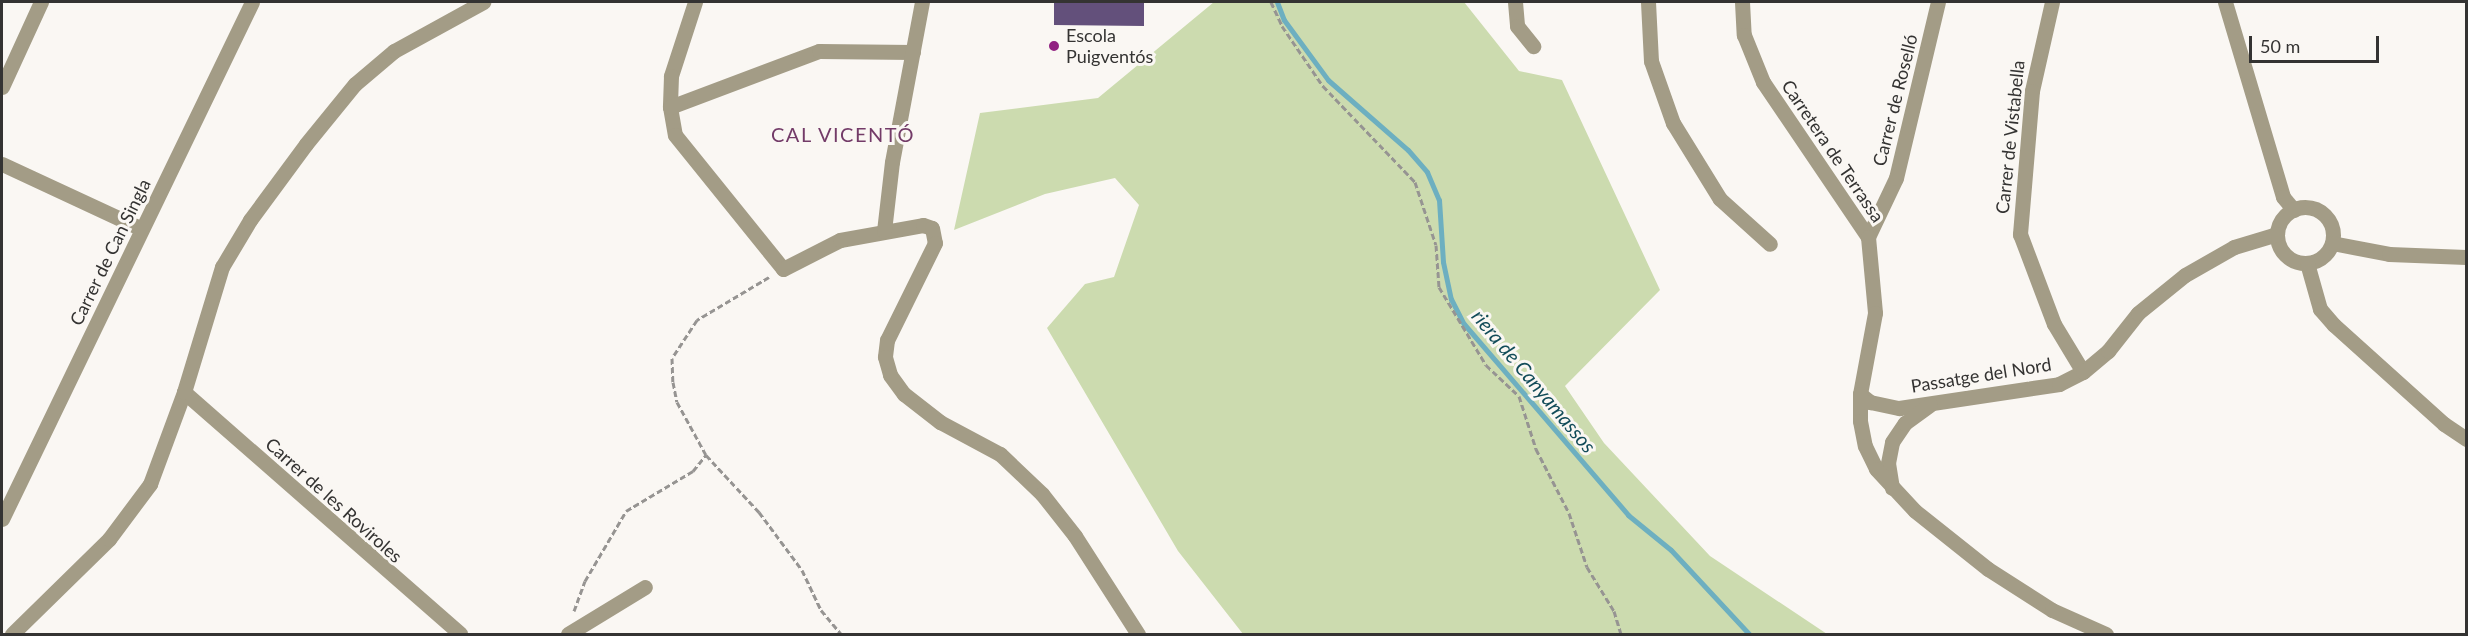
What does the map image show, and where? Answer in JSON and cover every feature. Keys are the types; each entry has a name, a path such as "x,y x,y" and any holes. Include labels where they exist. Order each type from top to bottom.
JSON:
{"street":[{"path":"2,87 41,2"},
{"name":"Carrer de Can Singla","path":"2,519 8,489 142,229 252,2"},
{"path":"12,634 109,539 143,493 184,392 222,267 250,220 306,144 355,84 394,51 483,2"},
{"path":"695,2 671,76 670,108 675,135 783,269 840,240 923,225 932,228 935,238 887,340 885,357 896,385 940,422 1000,454 1042,494 1075,536 1138,634"},
{"path":"884,231 892,162 922,2"},
{"path":"1515,2 1517,26 1533,46"},
{"path":"1648,2 1651,62 1673,123 1720,199 1770,244"},
{"name":"Carretera de Terrassa","path":"1742,2 1744,35 1763,82 1868,237 1875,313 1860,394 1865,446 1892,489 1988,569 2052,610 2106,634"},
{"name":"Carrer de Roselló","path":"1868,237 1896,178 1938,2"},
{"name":"Carrer de Vistabella","path":"2052,2 2036,63 2020,234 2054,324 2083,372"},
{"path":"2225,2 2283,197 2294,210"},
{"path":"670,108 819,51 913,52"},
{"path":"2,164 142,229"},
{"path":"2311,208 2326,218 2332,243 2323,257 2307,263 2298,262 2282,252 2277,234 2282,219 2294,210 2311,208"},
{"name":"Passatge del Nord","path":"1860,394 1882,407 1933,404 2038,390 2083,372 2169,285 2234,247 2277,234"},
{"path":"2332,243 2390,254 2466,256"},
{"path":"2307,263 2320,309 2334,325 2444,424 2466,439"},
{"name":"Carrer de les Roviroles","path":"184,392 460,634"},
{"path":"1892,489 1888,463 1892,442 1905,423 1933,404"},
{"path":"569,634 645,587"}],"path":[{"path":"1271,2 1281,26 1323,86 1415,183 1436,245 1438,287 1486,365 1519,396 1536,449 1569,513 1587,567 1614,611 1621,634"},
{"path":"783,269 697,320 682,338 672,358 677,402 706,455 759,512 802,570 821,610 841,634"},
{"path":"569,634 570,623 585,581 626,511 693,471 706,455"}],"green space":[{"path":"1214,2 1464,2 1519,71 1562,80 1660,290 1565,386 1604,443 1710,556 1827,634 1243,634 1178,551 1047,328 1085,284 1114,277 1139,205 1115,178 1045,194 954,230 980,113 1098,98"}],"building":[{"path":"1054,2 1144,2 1144,26 1054,25"}],"waterway":[{"name":"riera de Canyamassos","path":"1277,2 1284,20 1328,80 1408,150 1427,172 1439,200 1443,262 1451,299 1464,324 1628,515 1671,550 1749,634"}],"place":[{"name":"Escola Puigventós","path":"1054,46"}],"district":[{"name":"CAL VICENTÓ","path":"843,134"}]}
